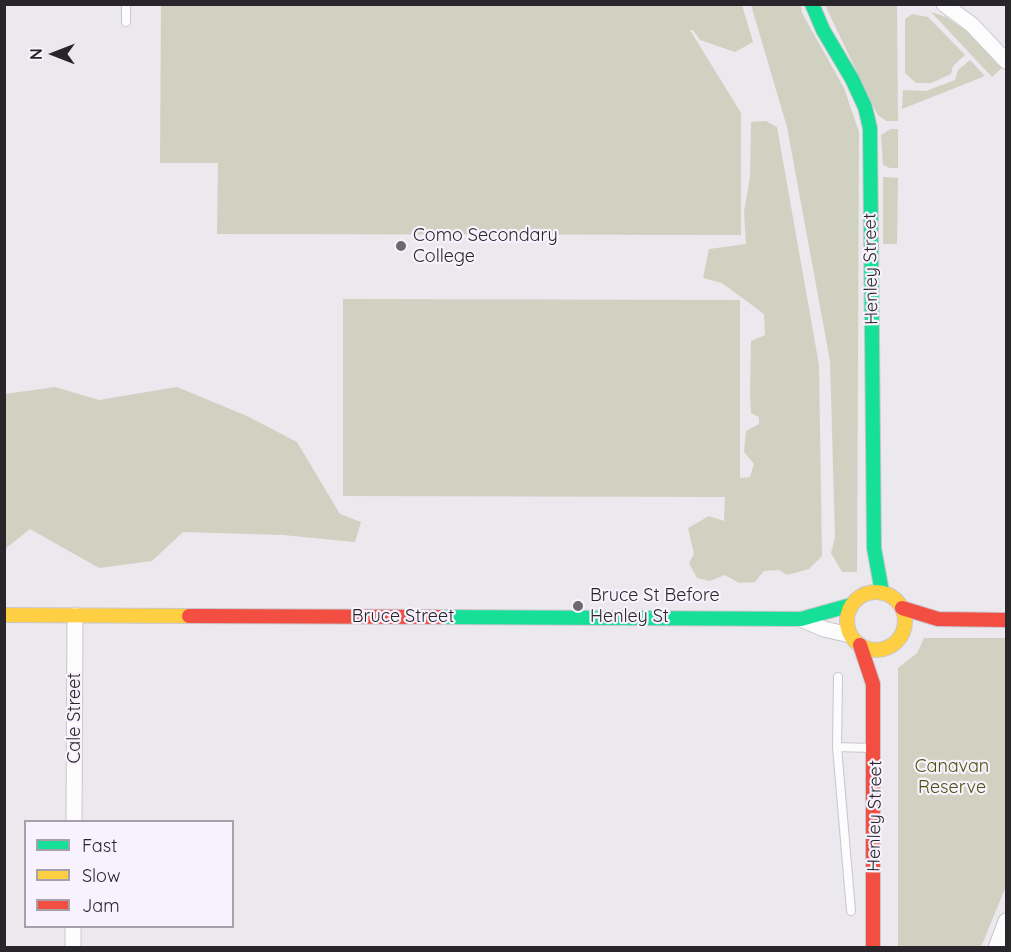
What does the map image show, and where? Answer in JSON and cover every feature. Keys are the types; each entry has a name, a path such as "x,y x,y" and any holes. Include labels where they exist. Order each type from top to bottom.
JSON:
{"street":[{"name":"Henley Street","path":"812,4 823,30 852,78 865,107 870,128 874,548 882,592"},
{"path":"944,4 972,25 1006,61"},
{"name":"Henley Street","path":"862,595 874,548"},
{"path":"905,630 902,608 896,599 882,592 862,595 851,605 846,625 855,640 868,650 878,651 894,644 905,630 938,619"},
{"name":"Bruce Street","path":"4,615 801,619 851,605"},
{"path":"902,608 938,619 1006,620"},
{"name":"Cale Street","path":"74,820 75,615"},
{"name":"Bruce Street","path":"801,619 855,640"},
{"name":"Henley Street","path":"855,640 873,684 875,749 873,948"},
{"name":"Henley Street","path":"873,684 894,644"},
{"path":"996,948 1006,921"},
{"path":"73,928 73,948"}],"lane":[{"path":"126,4 126,22"},
{"path":"838,676 837,747 851,911"},
{"path":"837,747 875,749"}],"green space":[{"path":"161,5 742,5 753,42 735,52 700,40 693,30 690,30 741,113 741,235 217,234 218,163 160,163"},
{"path":"751,5 801,5 802,13 844,88 859,132 857,572 842,572 831,553 835,537 830,361 787,127"},
{"path":"825,5 897,5 898,121 886,121 877,114"},
{"path":"931,12 946,17 976,38 1003,67 992,77"},
{"path":"912,14 928,17 965,55 953,66 951,74 931,83 916,83 905,73 905,19"},
{"path":"970,60 985,76 902,109 903,90 926,91 955,80 958,70"},
{"path":"766,121 777,127 819,365 822,556 809,569 787,575 779,570 764,571 755,582 739,583 725,575 710,581 697,578 689,563 694,554 688,528 709,516 724,521 725,497 343,496 343,299 740,300 740,478 750,477 754,464 744,452 746,431 759,424 759,417 751,413 751,341 765,335 764,314 722,283 703,278 709,249 746,244 744,212 750,177 751,122"},
{"path":"891,129 898,129 898,168 883,165 881,135"},
{"path":"883,177 898,178 897,244 883,244"},
{"path":"55,387 99,400 177,387 247,416 297,442 340,514 361,522 355,542 283,535 183,532 152,561 99,568 30,529 5,549 5,394"},
{"name":"Canavan Reserve","path":"924,638 1006,638 1006,886 981,947 898,947 898,668 917,653"}],"traffic: fast":[{"path":"812,4 823,30 852,79 865,107 870,128 874,548 882,592"},
{"path":"440,617 801,619 851,605"}],"traffic: slow":[{"path":"870,592 882,592 897,600 905,615 905,621 905,627 897,642 882,650 870,650 855,642 847,627 847,615 855,600 870,592"},
{"path":"4,615 189,616"}],"traffic: jam":[{"path":"902,608 938,619 1006,620"},
{"path":"189,616 440,617"},
{"path":"860,645 873,684 873,948"}],"place":[{"name":"Como Secondary College","path":"401,246"},
{"name":"Bruce St Before Henley St","path":"578,606"}]}
